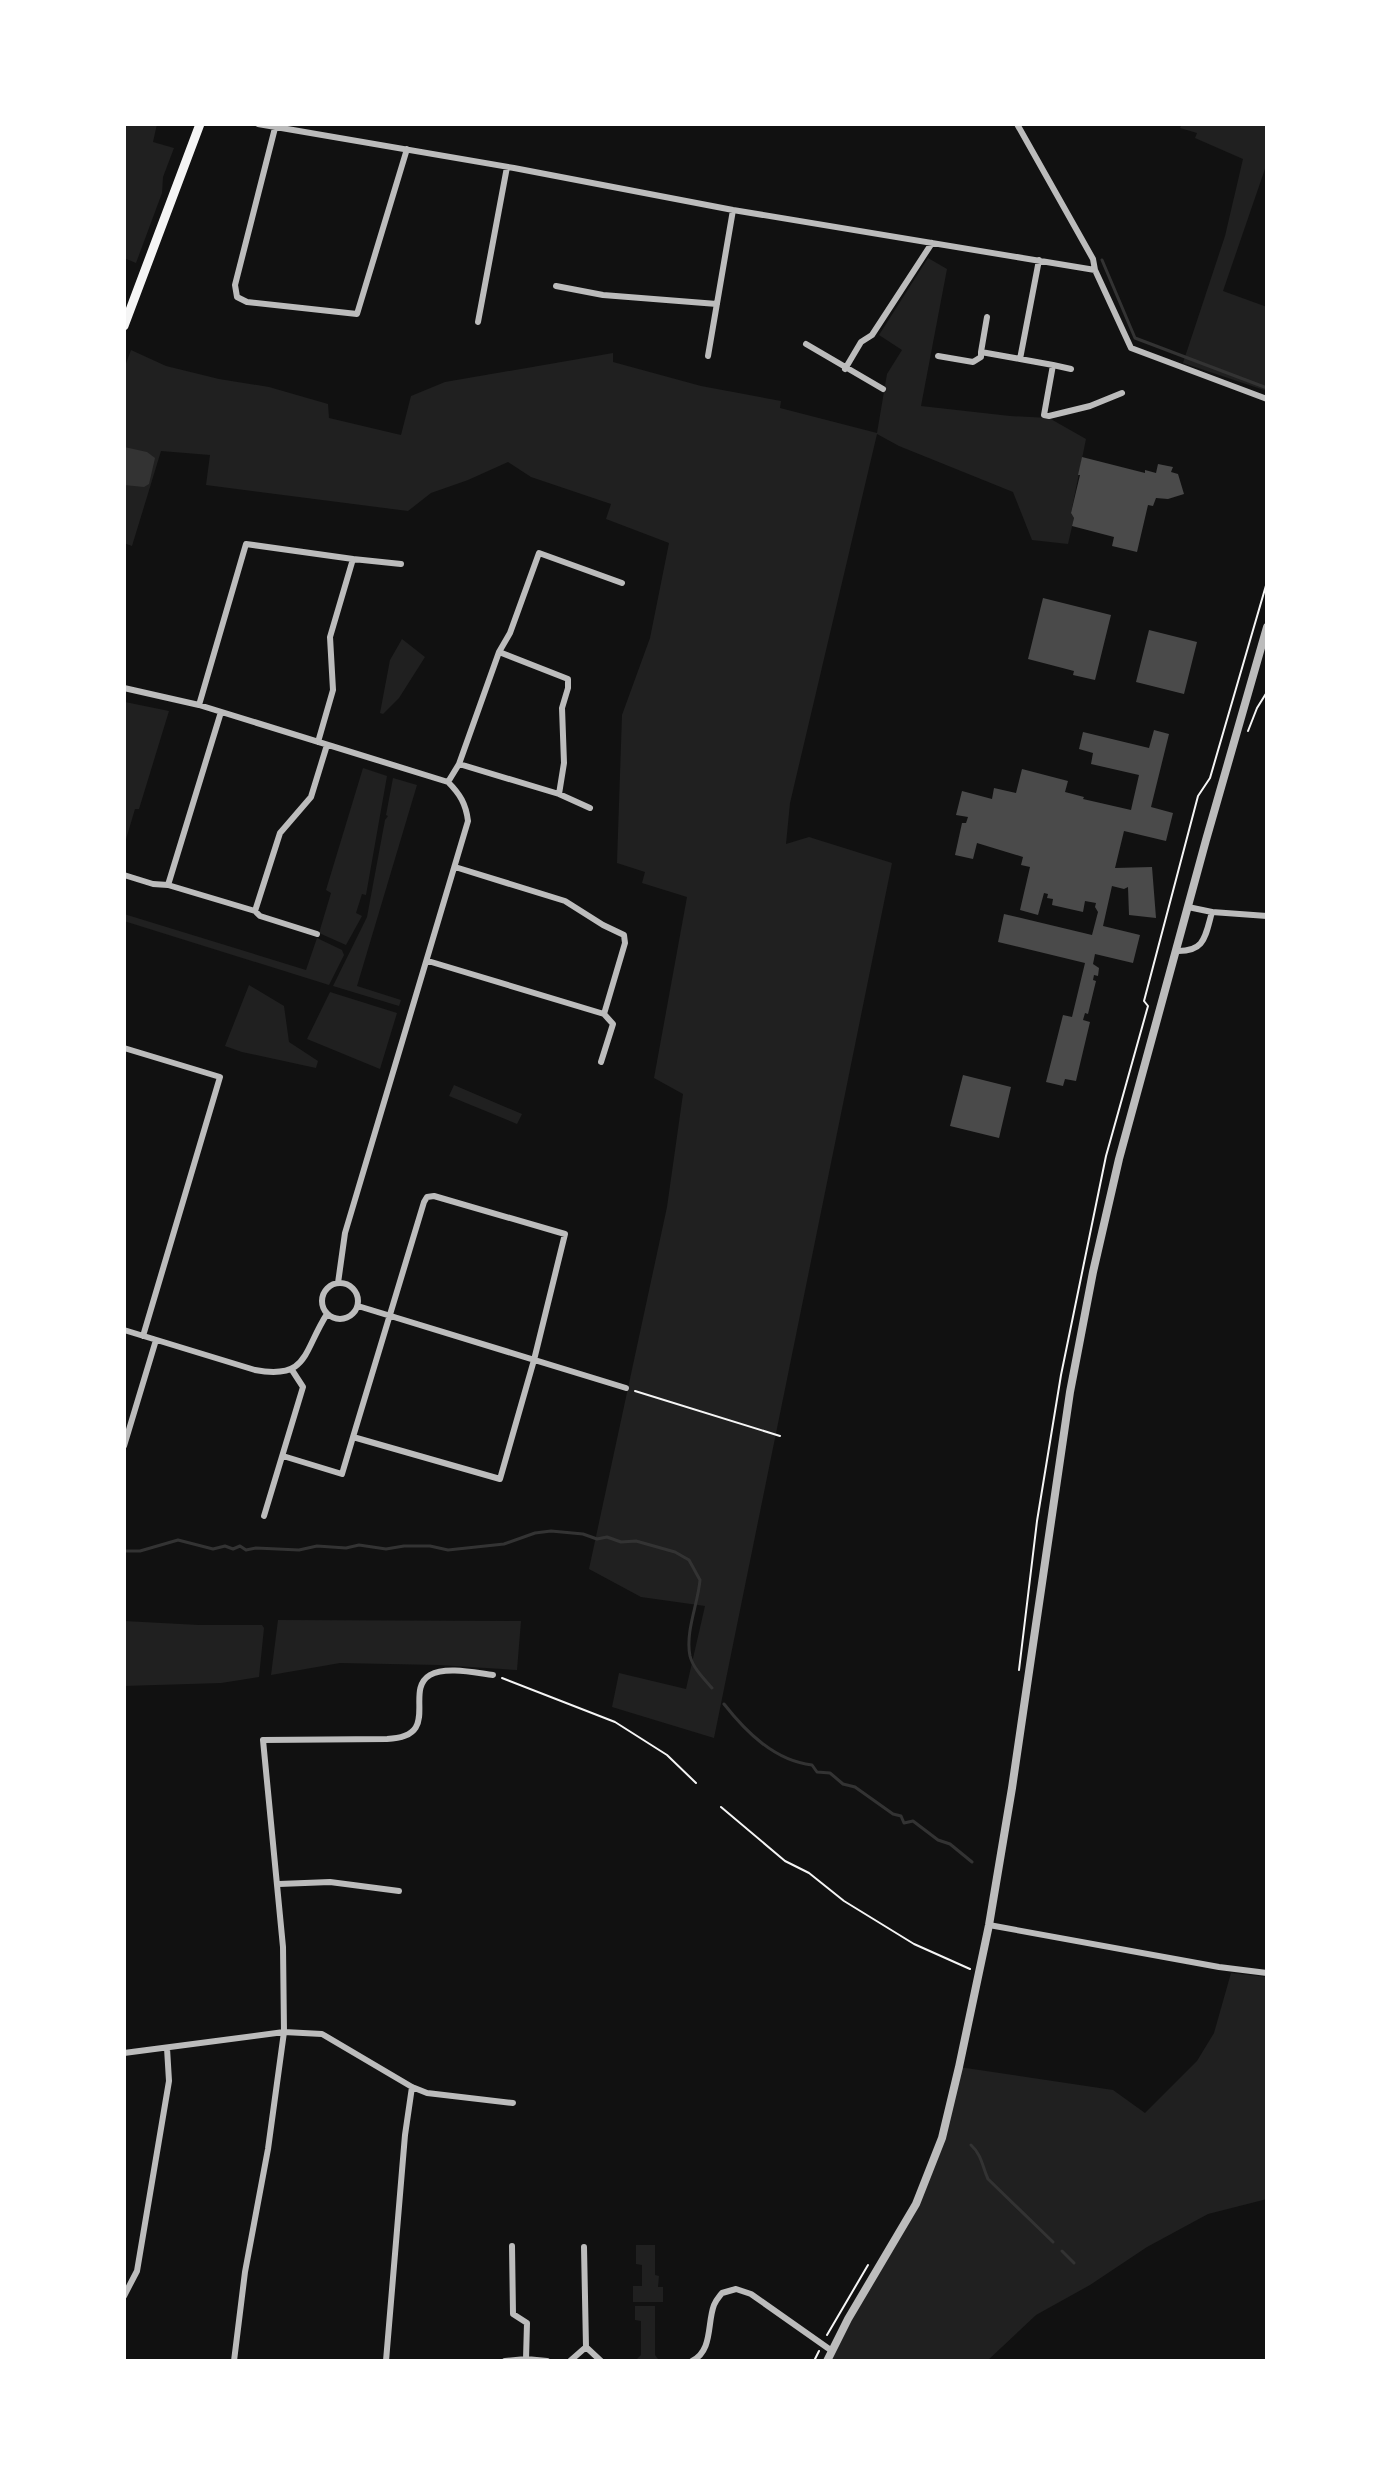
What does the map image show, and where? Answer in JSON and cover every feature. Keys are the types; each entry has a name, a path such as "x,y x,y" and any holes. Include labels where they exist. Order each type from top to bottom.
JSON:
{"main road":[{"path":"124,326 200,124"}],"street":[{"path":"258,124 733,210 1095,270"},
{"path":"1017,124 1093,259 1095,270 1131,348 1267,399"},
{"path":"275,128 235,285 237,297 247,302 357,314 407,149"},
{"path":"478,322 507,167"},
{"path":"708,356 733,210"},
{"path":"845,369 861,342 872,335 932,243"},
{"path":"1020,359 1039,260"},
{"path":"556,286 603,295 717,304"},
{"path":"938,356 973,362 981,357 987,317"},
{"path":"806,344 883,389"},
{"path":"981,352 1071,369"},
{"path":"1053,365 1044,415 1090,406 1122,393"},
{"path":"199,705 246,544 401,564"},
{"path":"448,782 459,764 539,553 622,583"},
{"path":"318,742 333,690 330,637 353,559"},
{"path":"827,2361 848,2319 916,2204 931,2170 956,2081 989,1925 1012,1788 1070,1392 1119,1159 1267,627"},
{"path":"499,652 568,679 562,708 564,763 559,794"},
{"path":"124,688 199,705 448,782 464,801 468,821 345,1233 338,1283"},
{"path":"168,885 221,712"},
{"path":"255,911 280,833 311,797 327,745"},
{"path":"459,764 559,794 590,808"},
{"path":"455,867 565,901 624,935 625,943 604,1014"},
{"path":"124,875 255,911 260,916 317,934"},
{"path":"1188,907 1267,916"},
{"path":"1176,951 1191,952 1201,945 1212,912"},
{"path":"428,961 604,1014 613,1024 601,1062"},
{"path":"124,1048 220,1077 143,1336"},
{"path":"283,1456 342,1474 353,1437 390,1316 424,1202 427,1197 434,1196 565,1234 500,1479 353,1437"},
{"path":"338,1283 349,1286 357,1294 358,1306 345,1319 339,1319 327,1314 322,1304 324,1293 338,1283"},
{"path":"358,1306 626,1388"},
{"path":"124,1330 255,1370 276,1373 292,1370 303,1360 327,1314"},
{"path":"124,1446 156,1340"},
{"path":"264,1516 303,1387 292,1370"},
{"path":"234,2361 245,2272 268,2149 284,2032 279,1884 263,1740 387,1739 407,1736 419,1723 422,1712 420,1692 427,1677 434,1673 452,1672 493,1675"},
{"path":"279,1884 330,1882 399,1891"},
{"path":"989,1925 1267,1973"},
{"path":"124,2053 284,2032 322,2034 427,2093 513,2103"},
{"path":"124,2296 133,2281 139,2257 169,2081 167,2048"},
{"path":"386,2361 405,2135 412,2087"},
{"path":"512,2246 513,2314 527,2323 526,2359"},
{"path":"584,2247 586,2347 602,2361"},
{"path":"692,2361 706,2346 714,2305 722,2293 736,2289 751,2294 832,2351"},
{"path":"570,2361 586,2347"},
{"path":"505,2361 547,2361"}],"path":[{"path":"1017,1683 1037,1521 1090,1225 1148,1006 1144,1001 1198,796 1210,778 1267,582"},
{"path":"626,1388 780,1436"},
{"path":"493,1675 615,1722 667,1755 696,1783"},
{"path":"721,1807 785,1861 809,1873 844,1901 897,1935 979,1973"},
{"path":"814,2361 874,2257"}],"shaded area":[{"path":"124,124 157,124 153,142 174,148 163,177 162,193 136,263 124,258"},
{"path":"1182,124 1267,124 1267,163 1223,291 1267,307 1267,391 1183,363 1225,236 1243,159 1195,138 1197,133 1180,128"},
{"path":"928,258 947,269 921,406 1049,418 1086,439 1068,544 1032,540 1013,492 899,446 877,434 790,803 786,844 809,837 892,863 714,1738 612,1707 619,1673 686,1689 705,1606 641,1597 589,1569 667,1207 683,1094 654,1078 687,897 642,883 645,872 617,863 622,715 650,638 669,543 606,519 611,504 531,477 508,462 431,493 408,511 206,485 210,455 161,451 132,546 124,543 124,369 131,350 166,366 269,387 328,404 329,418 401,435 411,396 445,382 613,353 613,362 701,386 781,401 780,408 877,433 887,374 902,350 879,335"},
{"path":"124,447 147,452 155,458 149,484 144,487 124,485"},
{"path":"402,639 425,657 399,698 383,714 380,713 390,660"},
{"path":"125,702 169,711 139,809 135,809 124,846"},
{"path":"363,768 387,776 366,895 362,894 356,913 362,916 346,945 319,933 331,893 326,890"},
{"path":"393,778 417,785 357,986 401,1000 399,1006 333,986 367,917"},
{"path":"124,914 306,970 317,938 342,950 344,955 329,985 124,921"},
{"path":"249,985 284,1006 289,1042 318,1061 316,1068 225,1046"},
{"path":"330,992 397,1013 380,1069 307,1039"},
{"path":"454,1085 522,1114 517,1124 449,1096"},
{"path":"278,1620 521,1621 517,1670 340,1663 271,1675"},
{"path":"124,1621 262,1625 259,1677 221,1683 124,1686"},
{"path":"1231,1973 1267,1977 1267,2199 1208,2214 1147,2247 1090,2285 1036,2315 987,2361 827,2361 931,2170 959,2067 1113,2090 1145,2113 1197,2061 1214,2033"},
{"path":"636,2245 655,2245 655,2275 659,2276 658,2287 663,2287 663,2302 633,2302 633,2286 642,2286 642,2265 636,2264"},
{"path":"635,2306 655,2306 655,2355 658,2359 637,2359 641,2355 641,2321 635,2320"}],"building":[{"path":"1082,457 1145,473 1145,470 1156,473 1158,464 1173,467 1171,472 1178,474 1184,494 1168,499 1156,498 1153,506 1148,505 1137,552 1112,546 1114,537 1072,526 1074,518 1071,513"},
{"path":"1043,598 1111,615 1095,680 1028,659"},
{"path":"1149,630 1197,642 1184,694 1136,682"},
{"path":"1154,730 1169,734 1151,807 1173,813 1166,841 1124,831 1115,868 1152,867 1156,918 1129,915 1128,887 1112,886 1103,926 1140,935 1133,963 1095,954 1093,964 1099,968 1098,976 1094,975 1093,980 1096,981 1088,1014 1085,1013 1083,1020 1090,1022 1076,1081 1065,1079 1063,1086 1046,1082 1063,1015 1072,1017 1085,963 998,942 1004,914 1092,935 1098,912 1096,903 1085,901 1083,912 1052,905 1053,899 1047,898 1048,894 1044,893 1038,915 1020,910 1030,867 1021,865 1023,857 977,843 973,859 955,855 962,823 966,823 968,817 956,815 962,791 992,799 994,788 1016,793 1022,769 1068,781 1065,792 1083,799 1131,810 1139,775 1091,764 1093,753 1079,749 1083,732 1149,748"},
{"path":"963,1075 1011,1087 999,1138 950,1126"}],"waterway":[{"path":"1102,260 1135,338 1267,388"},
{"path":"124,1551 140,1551 178,1540 213,1549 240,1546 246,1550 299,1550 317,1546 346,1548 359,1545 386,1549 430,1546 448,1550 504,1544 551,1531 583,1534 597,1539 607,1537 621,1542 636,1541 675,1552 689,1560 700,1580 689,1647 694,1665 712,1688"},
{"path":"724,1704 762,1744 786,1758 812,1765 817,1772 830,1773 843,1784 855,1787 893,1814 901,1816 904,1823 913,1821 972,1862"},
{"path":"971,2145 980,2157 988,2179 1053,2242"},
{"path":"1062,2251 1074,2263"}]}
